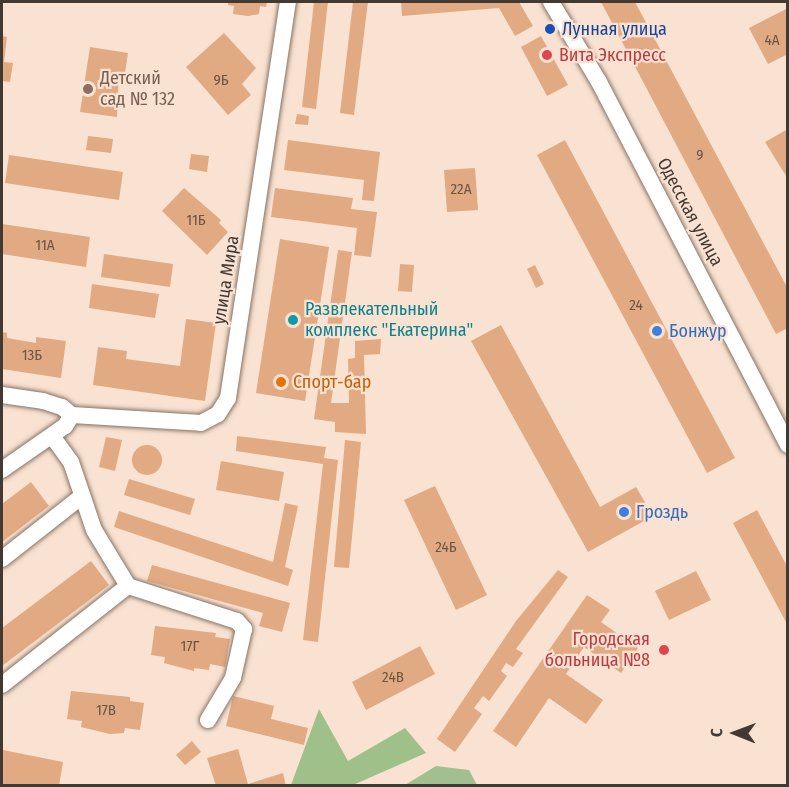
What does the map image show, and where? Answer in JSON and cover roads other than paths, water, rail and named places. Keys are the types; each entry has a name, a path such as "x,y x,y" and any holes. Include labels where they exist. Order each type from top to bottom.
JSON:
{"street":[{"name":"улица Мира","path":"2,395 43,400 62,407 72,415 201,423 218,414 228,398 288,2"},
{"name":"Одесская улица","path":"551,2 599,82 788,445"},
{"path":"2,470 52,436 72,415"},
{"path":"52,436 71,462 94,530 128,586 237,621 244,629 233,678 208,720"},
{"path":"2,560 82,496"},
{"path":"2,685 128,586"}],"place":[{"name":"Лунная улица","path":"550,29"},
{"name":"Вита Экспресс","path":"547,55"},
{"name":"Детский сад № 132","path":"88,89"},
{"name":"Развлекательный комплекс \"Екатерина\"","path":"293,320"},
{"name":"Бонжур","path":"657,331"},
{"name":"Спорт-бар","path":"281,382"},
{"name":"Гроздь","path":"624,512"},
{"name":"Городская больница №8","path":"664,650"}]}
